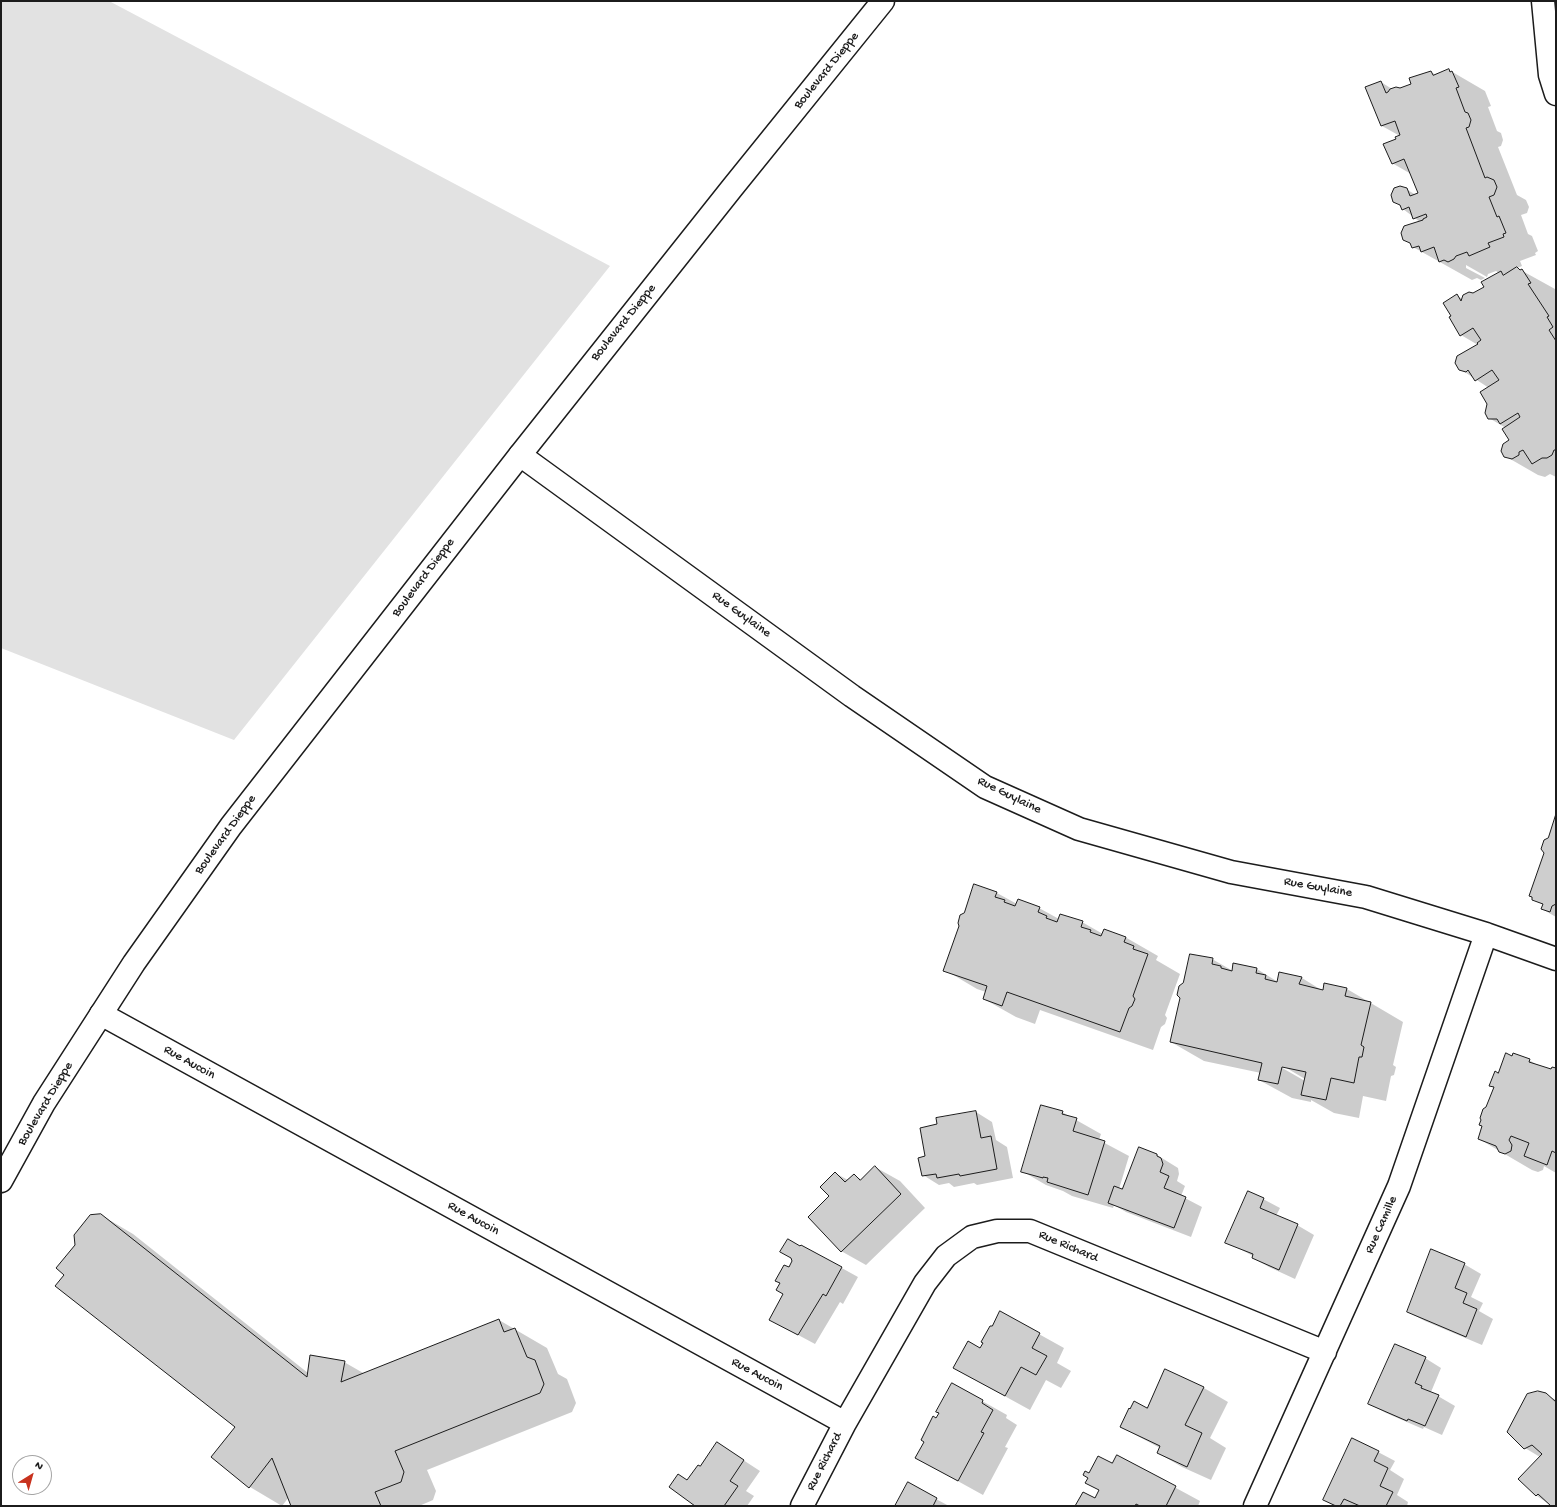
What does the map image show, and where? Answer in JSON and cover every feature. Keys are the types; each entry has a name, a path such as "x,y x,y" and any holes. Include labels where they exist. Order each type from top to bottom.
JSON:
{"street":[{"name":"Boulevard Dieppe","path":"1,1181 44,1103 134,963 231,826 520,455 883,1"},
{"path":"1543,1 1550,75 1556,94"},
{"name":"Rue Guylaine","path":"520,455 852,696 985,787 1079,829 1232,872 1366,897 1486,934 1556,959"},
{"name":"Rue Camille","path":"1255,1506 1399,1186 1486,934"},
{"name":"Rue Aucoin","path":"101,1014 845,1423"},
{"name":"Rue Richard","path":"802,1506 845,1423 925,1283 946,1256 972,1237 997,1231 1030,1231 1325,1352"}],"shaded area":[{"path":"1,1 109,1 610,266 234,740 1,648"}],"building":[{"path":"1449,69 1450,72 1452,71 1459,87 1456,88 1465,112 1468,113 1471,120 1469,127 1466,128 1485,178 1487,177 1494,180 1497,187 1494,195 1489,197 1497,217 1499,216 1506,233 1503,234 1504,237 1488,243 1490,247 1469,256 1467,252 1456,256 1448,262 1444,260 1439,262 1434,247 1421,252 1419,246 1412,248 1410,243 1403,240 1401,233 1404,226 1423,220 1427,217 1426,214 1413,219 1409,207 1402,210 1400,205 1393,202 1391,195 1394,188 1400,186 1407,188 1410,196 1418,193 1404,159 1392,164 1383,144 1396,139 1395,137 1400,135 1395,121 1381,126 1365,87 1381,81 1386,93 1390,89 1396,87 1400,88 1411,84 1409,78 1431,71 1433,75"},
{"path":"1517,267 1520,270 1522,269 1531,283 1528,284 1549,316 1547,317 1553,327 1549,330 1556,341 1556,450 1554,450 1552,455 1547,458 1542,458 1532,464 1523,450 1519,452 1519,455 1512,459 1504,457 1501,451 1503,444 1509,440 1502,429 1520,417 1518,413 1500,424 1497,419 1488,419 1485,413 1487,404 1480,392 1499,380 1492,370 1475,381 1468,370 1466,372 1459,370 1455,363 1457,356 1478,344 1477,343 1481,340 1473,328 1460,336 1443,303 1457,294 1461,301 1463,295 1469,292 1473,293 1484,287 1481,282 1501,271 1503,275"},
{"path":"1556,814 1556,904 1552,906 1550,912 1541,909 1543,904 1532,900 1532,897 1529,896 1544,853 1541,849 1544,840 1548,838"},
{"path":"974,884 997,892 995,897 1005,900 1004,902 1015,906 1018,899 1040,907 1038,912 1047,916 1046,918 1057,922 1060,914 1083,921 1081,927 1091,930 1090,932 1101,936 1104,929 1126,937 1124,942 1134,946 1133,949 1148,954 1133,996 1135,999 1132,1006 1129,1008 1120,1032 1007,992 1002,1006 983,999 987,986 943,971 959,926 958,923 960,915 964,913"},
{"path":"1190,954 1213,958 1212,964 1232,971 1233,963 1257,968 1256,973 1266,975 1265,979 1277,982 1279,972 1302,977 1299,984 1323,990 1324,983 1347,988 1345,996 1371,1002 1361,1045 1364,1047 1362,1057 1359,1057 1354,1083 1331,1078 1326,1100 1301,1095 1306,1072 1282,1067 1278,1084 1258,1080 1262,1063 1170,1042 1180,998 1177,995 1179,986 1183,983"},
{"path":"1506,1053 1512,1056 1513,1053 1530,1059 1529,1062 1551,1069 1552,1067 1556,1068 1556,1153 1552,1151 1547,1165 1524,1156 1529,1143 1511,1136 1509,1140 1512,1145 1511,1151 1505,1154 1499,1152 1496,1146 1478,1139 1482,1126 1479,1125 1481,1120 1480,1118 1494,1087 1489,1086 1495,1071 1498,1073"},
{"path":"1041,1105 1063,1111 1062,1114 1077,1118 1073,1131 1105,1141 1088,1195 1047,1182 1048,1178 1021,1172"},
{"path":"976,1111 981,1138 991,1136 997,1169 960,1176 959,1174 937,1178 936,1174 922,1176 918,1158 925,1156 920,1128 937,1124 936,1118"},
{"path":"1139,1147 1157,1154 1157,1156 1161,1158 1163,1164 1160,1172 1169,1176 1164,1188 1186,1197 1174,1228 1108,1203 1114,1186 1122,1189"},
{"path":"875,1166 901,1194 841,1252 808,1217 829,1196 820,1187 835,1172 845,1182 854,1174 860,1180"},
{"path":"1248,1191 1264,1198 1260,1208 1298,1224 1279,1270 1252,1258 1253,1254 1225,1243"},
{"path":"101,1214 307,1377 310,1355 345,1361 341,1382 499,1319 504,1332 515,1328 527,1357 535,1360 544,1384 540,1393 395,1451 404,1472 401,1482 375,1492 381,1506 291,1506 272,1458 249,1488 211,1457 235,1427 55,1286 64,1275 56,1268 75,1245 74,1235 90,1215"},
{"path":"788,1239 842,1267 826,1296 823,1294 798,1335 769,1320 783,1294 776,1290 780,1283 775,1281 784,1265 789,1267 792,1261 791,1258 780,1252"},
{"path":"1431,1249 1465,1263 1455,1288 1467,1293 1463,1303 1477,1309 1466,1337 1407,1312"},
{"path":"1000,1311 1040,1333 1032,1348 1047,1356 1036,1375 1021,1367 1005,1396 953,1368 968,1341 980,1348 983,1343 981,1342"},
{"path":"1395,1344 1426,1357 1415,1383 1422,1386 1421,1388 1439,1395 1425,1426 1408,1419 1407,1421 1368,1404"},
{"path":"1165,1369 1204,1387 1185,1425 1202,1433 1187,1467 1157,1453 1160,1446 1120,1427 1134,1401 1147,1408"},
{"path":"952,1383 983,1400 982,1403 993,1410 981,1432 984,1433 958,1481 915,1458 924,1442 921,1440 933,1416 936,1418 939,1413 936,1412"},
{"path":"1538,1391 1546,1393 1556,1402 1556,1506 1551,1506 1538,1494 1536,1496 1518,1479 1542,1454 1532,1445 1524,1449 1507,1432 1527,1394"},
{"path":"1352,1438 1379,1451 1374,1461 1388,1468 1380,1486 1393,1492 1386,1506 1360,1506 1344,1499 1340,1506 1336,1506 1323,1500"},
{"path":"717,1442 744,1460 730,1481 738,1486 724,1506 695,1506 669,1487 678,1474 687,1480 698,1465 700,1466"},
{"path":"1117,1455 1176,1486 1166,1506 1140,1506 1136,1504 1135,1506 1075,1506 1083,1492 1095,1498 1099,1490 1085,1483 1088,1478 1083,1475 1085,1471 1089,1473 1098,1456 1112,1463"},
{"path":"908,1482 937,1498 933,1506 895,1506"}]}
